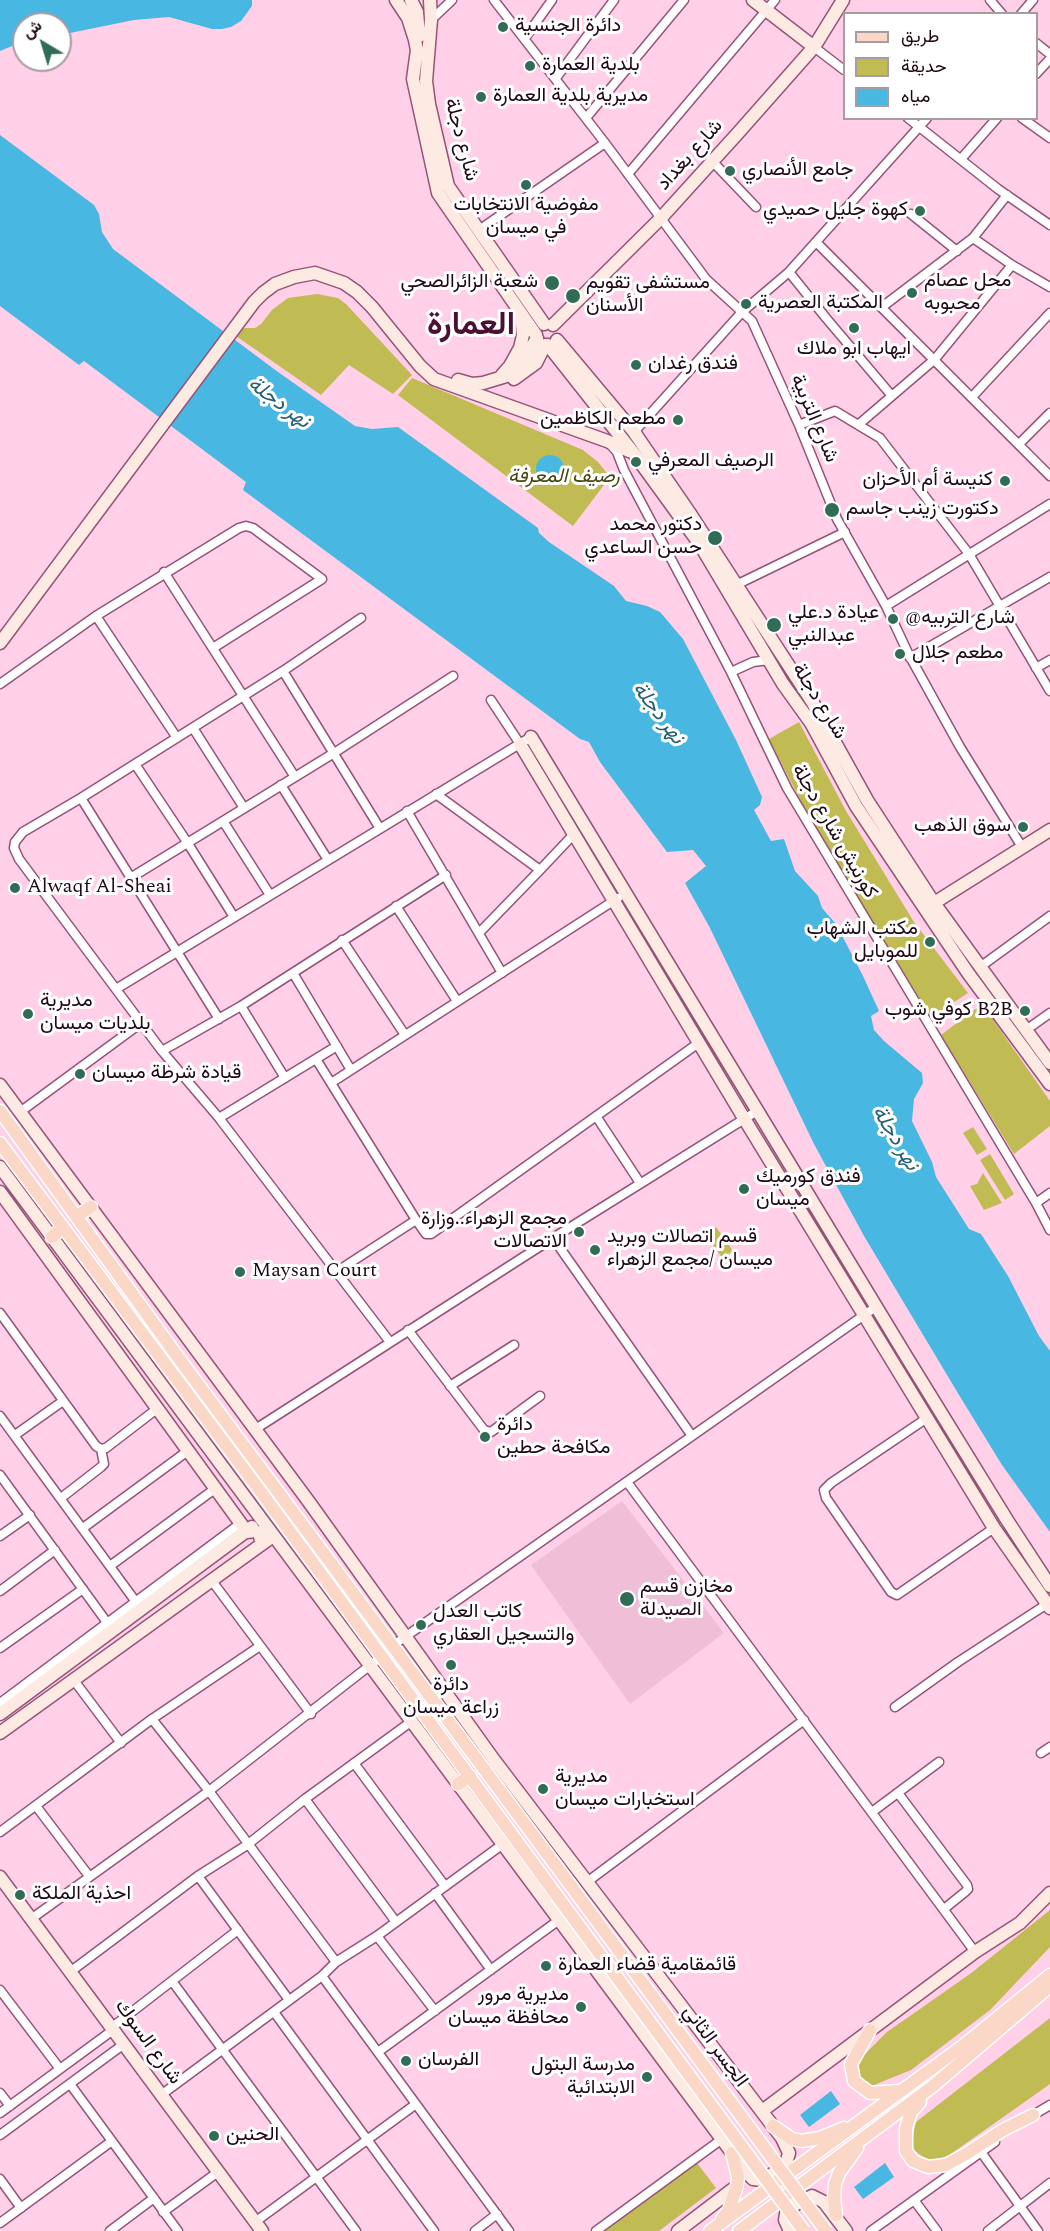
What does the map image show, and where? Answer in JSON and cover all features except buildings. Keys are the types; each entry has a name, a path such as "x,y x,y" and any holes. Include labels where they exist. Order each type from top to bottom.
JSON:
{"main road":[{"name":"الجسر الثاني","path":"0,1111 180,1360 271,1479 392,1646 489,1764 571,1886 826,2231"},
{"name":"الجسر الثاني","path":"0,1143 382,1656 804,2231"},
{"path":"77,1216 91,1207"},
{"path":"52,1237 63,1227"},
{"path":"458,1784 470,1776"},
{"path":"1033,2115 946,2164 928,2167 913,2161 906,2151 906,2128 911,2112 966,2050 1050,1975"},
{"path":"713,2228 901,2091 966,2050 1050,1986"},
{"path":"870,2030 851,2064 854,2080 870,2093 901,2091"},
{"path":"740,2231 933,2086"},
{"path":"773,2126 792,2139 802,2140 835,2133 866,2117"},
{"path":"836,2216 834,2198 837,2178 866,2136"},
{"path":"713,2228 729,2210 737,2186 738,2177 732,2153"}],"street":[{"name":"شارع دجلة","path":"396,0 408,18 417,50"},
{"name":"شارع دجلة","path":"411,0 418,21 413,79 438,192 521,313 634,455 699,543 783,684 811,723 855,806 968,973 1050,1084"},
{"path":"421,0 431,10 452,0"},
{"name":"شارع التربية","path":"494,0 556,78 706,279 752,321 799,425 827,498 844,532 886,606 910,658 960,747 1022,847"},
{"path":"525,38 552,0"},
{"path":"556,78 614,0"},
{"path":"586,118 684,0"},
{"path":"753,0 843,69"},
{"path":"628,174 775,0"},
{"name":"شارع بغداد","path":"544,340 538,328 549,324 661,218 814,47 843,0"},
{"path":"990,0 1000,12"},
{"path":"1022,12 1033,0"},
{"name":"شارع دجلة","path":"431,10 426,81 448,186 549,324"},
{"path":"1038,45 1050,54"},
{"path":"1038,72 1050,59"},
{"path":"911,120 1007,195 1050,225"},
{"path":"633,432 742,312 789,272 925,120"},
{"path":"961,159 995,120"},
{"path":"1025,120 1050,138"},
{"path":"478,230 605,143"},
{"path":"712,161 756,207"},
{"path":"882,307 973,238 1007,195"},
{"path":"911,214 957,250"},
{"path":"973,238 1012,265 1050,287"},
{"path":"816,242 1050,476"},
{"path":"858,425 935,359 1012,265"},
{"path":"0,635 150,437 256,289 273,279 297,270 316,267 351,278 368,294 424,362 439,374 607,441 634,455"},
{"path":"789,272 892,396"},
{"path":"0,643 254,302 275,284 315,273 344,283 372,307 420,366 434,378 482,390 516,379 536,363 544,340"},
{"path":"497,380 510,366 520,348 523,335 521,313"},
{"path":"972,397 1050,313"},
{"path":"465,386 497,380 513,374 544,340 558,333 549,324"},
{"name":"شارع دجلة","path":"544,340 633,432 813,704 867,800 934,903 1050,1063"},
{"path":"799,425 835,411 880,438 969,554 1050,691"},
{"path":"1018,444 1050,413"},
{"name":"كورنيش شارع دجلة","path":"607,441 617,452 624,470 731,672 787,788 1050,1230"},
{"path":"886,606 1050,504"},
{"path":"0,684 96,616 164,572 226,535 246,526 254,528 322,579 213,648"},
{"path":"736,585 844,532"},
{"path":"164,572 296,777"},
{"path":"910,658 1050,577"},
{"path":"96,616 177,738"},
{"path":"361,618 193,728 23,832 15,842 14,848 19,859 162,1052 219,1118 390,1342"},
{"path":"731,672 753,662 769,660"},
{"path":"1036,668 1050,660"},
{"path":"283,671 380,827"},
{"path":"132,877 296,777 453,676"},
{"path":"491,700 525,740 626,893 757,1112 1007,1520 1050,1586"},
{"path":"193,728 244,808"},
{"path":"116,989 525,740"},
{"path":"525,740 573,835 745,1120 994,1528 1049,1606 957,1662 895,1707"},
{"path":"135,764 234,917"},
{"path":"281,785 328,860"},
{"path":"436,794 540,870"},
{"path":"81,798 219,1019"},
{"path":"407,811 502,973"},
{"path":"223,821 270,895"},
{"path":"934,903 1050,830"},
{"path":"479,933 573,835"},
{"path":"162,1052 241,1006 446,874"},
{"path":"331,1083 626,893"},
{"path":"396,906 458,1001"},
{"path":"980,967 1050,916"},
{"path":"342,940 405,1035"},
{"path":"293,973 351,1070"},
{"path":"241,1006 285,1078"},
{"path":"1026,1030 1050,1012"},
{"path":"20,1112 141,1023"},
{"path":"316,1059 416,1220 426,1234 431,1234 699,1042"},
{"path":"219,1118 337,1046"},
{"path":"0,1085 309,1502 405,1638 489,1764 587,1882 782,2138 789,2153 786,2164 762,2180 753,2179 747,2173 0,1167"},
{"path":"254,1430 553,1238 757,1112"},
{"path":"596,1116 640,1183"},
{"path":"0,1192 244,1527 260,1533 262,1544"},
{"path":"1036,1203 1050,1193"},
{"path":"336,1272 416,1220"},
{"path":"553,1238 692,1436"},
{"path":"823,1246 836,1238"},
{"path":"392,1646 877,1306"},
{"path":"0,1313 63,1401 101,1449 104,1464 61,1498"},
{"path":"408,1330 484,1430 491,1432 540,1396"},
{"path":"450,1386 514,1345"},
{"path":"15,1435 63,1401"},
{"path":"101,1449 106,1448 158,1408"},
{"path":"0,1416 136,1602"},
{"path":"927,1418 831,1484 824,1490 826,1498 891,1592 897,1595 994,1528"},
{"path":"83,1528 189,1450"},
{"path":"1,1477 110,1627"},
{"path":"627,1482 975,1952"},
{"path":"110,1566 216,1488"},
{"path":"0,1703 110,1627 136,1602 244,1527 257,1523 258,1513"},
{"path":"0,1536 30,1515"},
{"path":"0,1714 110,1627 244,1527"},
{"path":"0,1733 274,1536"},
{"path":"0,1592 55,1550"},
{"path":"212,1581 311,1714"},
{"path":"0,1648 83,1588"},
{"path":"0,1832 152,1719 260,1646"},
{"path":"31,1919 209,1791 311,1714 382,1656"},
{"path":"73,1679 121,1743"},
{"path":"152,1719 209,1791 336,1962"},
{"path":"587,1882 804,1720"},
{"path":"70,1972 198,1876 247,1845 411,1721"},
{"path":"1041,1753 1050,1747"},
{"path":"872,1812 939,1762"},
{"path":"354,1763 445,1886"},
{"path":"898,1793 967,1885 968,1889 944,1910"},
{"path":"305,1799 396,1922"},
{"path":"36,1806 89,1876"},
{"path":"161,2095 322,1976 336,1962 377,1936 503,1844"},
{"path":"198,1876 289,2000"},
{"name":"شارع السوك","path":"0,1877 259,2227"},
{"path":"435,1893 491,1970"},
{"path":"762,2111 975,1952 1020,1923 1050,1893"},
{"path":"378,2052 559,1920"},
{"path":"0,2113 238,1930"},
{"path":"377,1936 435,2011"},
{"path":"322,1976 509,2231"},
{"path":"172,1981 356,2231"},
{"path":"0,1990 60,2069"},
{"path":"274,2012 434,2231"},
{"path":"0,2135 124,2044"},
{"path":"70,2084 178,2231"},
{"path":"0,2092 10,2106"},
{"path":"259,2227 317,2177 416,2104"},
{"path":"871,2231 1050,2105"},
{"path":"596,2231 722,2139"},
{"path":"0,2223 112,2141"},
{"path":"981,2152 1038,2231"},
{"path":"164,2212 218,2172"},
{"path":"0,2180 21,2208"},
{"path":"988,2231 1050,2182"},
{"path":"678,2231 737,2186"},
{"path":"790,2231 785,2220 786,2214 805,2198 812,2196 818,2198 836,2216 846,2231"},
{"path":"110,2231 154,2198"},
{"path":"914,2200 937,2231"},
{"path":"475,2231 497,2214"}],"shaded area":[{"name":"مخازن قسم الصيدلة","path":"622,1501 724,1633 630,1704 531,1565"}],"green space":[{"path":"317,294 338,298 346,304 412,375 393,394 349,365 321,395 236,336 244,328 255,328 261,324 272,310 288,298"},
{"name":"رصيف المعرفة","path":"412,378 583,450 598,462 610,477 573,526 398,395"},
{"path":"799,722 846,811 914,922 968,993 931,1017 812,823 769,739"},
{"path":"982,1004 1050,1101 1050,1126 1014,1154 941,1035"},
{"path":"973,1127 987,1149 977,1155 963,1133"},
{"path":"990,1154 1014,1194 1005,1200 980,1160"},
{"path":"983,1173 1002,1203 984,1210 970,1186 977,1184"},
{"path":"716,1227 733,1251 722,1258 706,1234"},
{"path":"1050,1910 1050,1947 990,2010 911,2070 869,2087 860,2084 855,2064 887,2032 970,1974"},
{"path":"1050,2018 1050,2084 948,2156 932,2160 914,2150 912,2140 916,2122"},
{"path":"694,2159 716,2188 659,2231 600,2231"}],"water":[{"path":"0,0 252,0 252,6 241,21 222,29 212,29 169,17 134,20 72,33 72,12 12,12 12,46 0,51"},
{"name":"نهر دجلة","path":"0,135 94,205 99,214 102,232 113,249 278,372 355,426 372,429 398,427 538,528 539,533 549,542 614,586 626,601 660,612 683,639 736,740 762,797 760,805 754,810 771,841 784,839 795,871 818,896 822,908 836,924 863,976 879,1011 871,1016 874,1030 922,1073 923,1083 914,1099 912,1121 932,1162 936,1177 969,1229 981,1234 1008,1276 1039,1336 1050,1351 1050,1532 1002,1465 959,1395 864,1236 814,1144 710,928 685,883 706,866 693,850 667,852 600,762 589,742 580,739 243,490 246,482 84,361 79,365 0,306"},
{"path":"550,455 560,459 564,469 560,479 550,483 540,479 536,469 540,459"},
{"path":"831,2091 840,2104 809,2127 800,2115"},
{"path":"885,2163 894,2177 863,2199 854,2187"}],"place":[{"name":"دائرة الجنسية","path":"503,27"},
{"name":"بلدية العمارة","path":"530,66"},
{"name":"مديرية بلدية العمارة","path":"481,97"},
{"name":"جامع الأنصاري","path":"730,171"},
{"name":"مفوضية الانتخابات في ميسان","path":"526,185"},
{"name":"كهوة جليل حميدي","path":"920,211"},
{"name":"شعبة الزائرالصحي","path":"552,283"},
{"name":"محل عصام محبوبه","path":"912,293"},
{"name":"مستشفى تقويم الأسنان","path":"573,296"},
{"name":"المكتبة العصرية","path":"746,304"},
{"name":"ايهاب ابو ملاك","path":"854,328"},
{"name":"فندق رغدان","path":"636,365"},
{"name":"مطعم الكاظمين","path":"678,420"},
{"name":"الرصيف المعرفي","path":"636,462"},
{"name":"كنيسة أم الأحزان","path":"1005,481"},
{"name":"دكتورت زينب جاسم","path":"832,510"},
{"name":"دكتور محمد حسن الساعدي","path":"715,538"},
{"name":"@شارع التربيه","path":"893,619"},
{"name":"عيادة د.علي عبدالنبي","path":"774,625"},
{"name":"مطعم جلال","path":"900,654"},
{"name":"سوق الذهب","path":"1023,827"},
{"name":"Alwaqf Al-Sheai","path":"15,888"},
{"name":"مكتب الشهاب للموبايل","path":"930,942"},
{"name":"كوفي شوب B2B","path":"1025,1011"},
{"name":"مديرية بلديات ميسان","path":"28,1014"},
{"name":"قيادة شرطة ميسان","path":"80,1074"},
{"name":"فندق كورميك ميسان","path":"744,1189"},
{"name":"مجمع الزهراء..وزارة الاتصالات","path":"579,1232"},
{"name":"قسم اتصالات وبريد ميسان /مجمع الزهراء","path":"595,1250"},
{"name":"Maysan Court","path":"240,1272"},
{"name":"دائرة مكافحة حطين","path":"485,1437"},
{"name":"مخازن قسم الصيدلة","path":"627,1599"},
{"name":"كاتب العدل والتسجيل العقاري","path":"421,1625"},
{"name":"دائرة زراعة ميسان","path":"451,1665"},
{"name":"مديرية استخبارات ميسان","path":"543,1789"},
{"name":"احذية الملكة","path":"20,1895"},
{"name":"قائمقامية قضاء العمارة","path":"546,1966"},
{"name":"مديرية مرور محافظة ميسان","path":"581,2007"},
{"name":"الفرسان","path":"406,2061"},
{"name":"مدرسة البتول الابتدائية","path":"647,2077"},
{"name":"الحنين","path":"214,2136"}],"district":[{"name":"العمارة","path":"471,328"}]}
